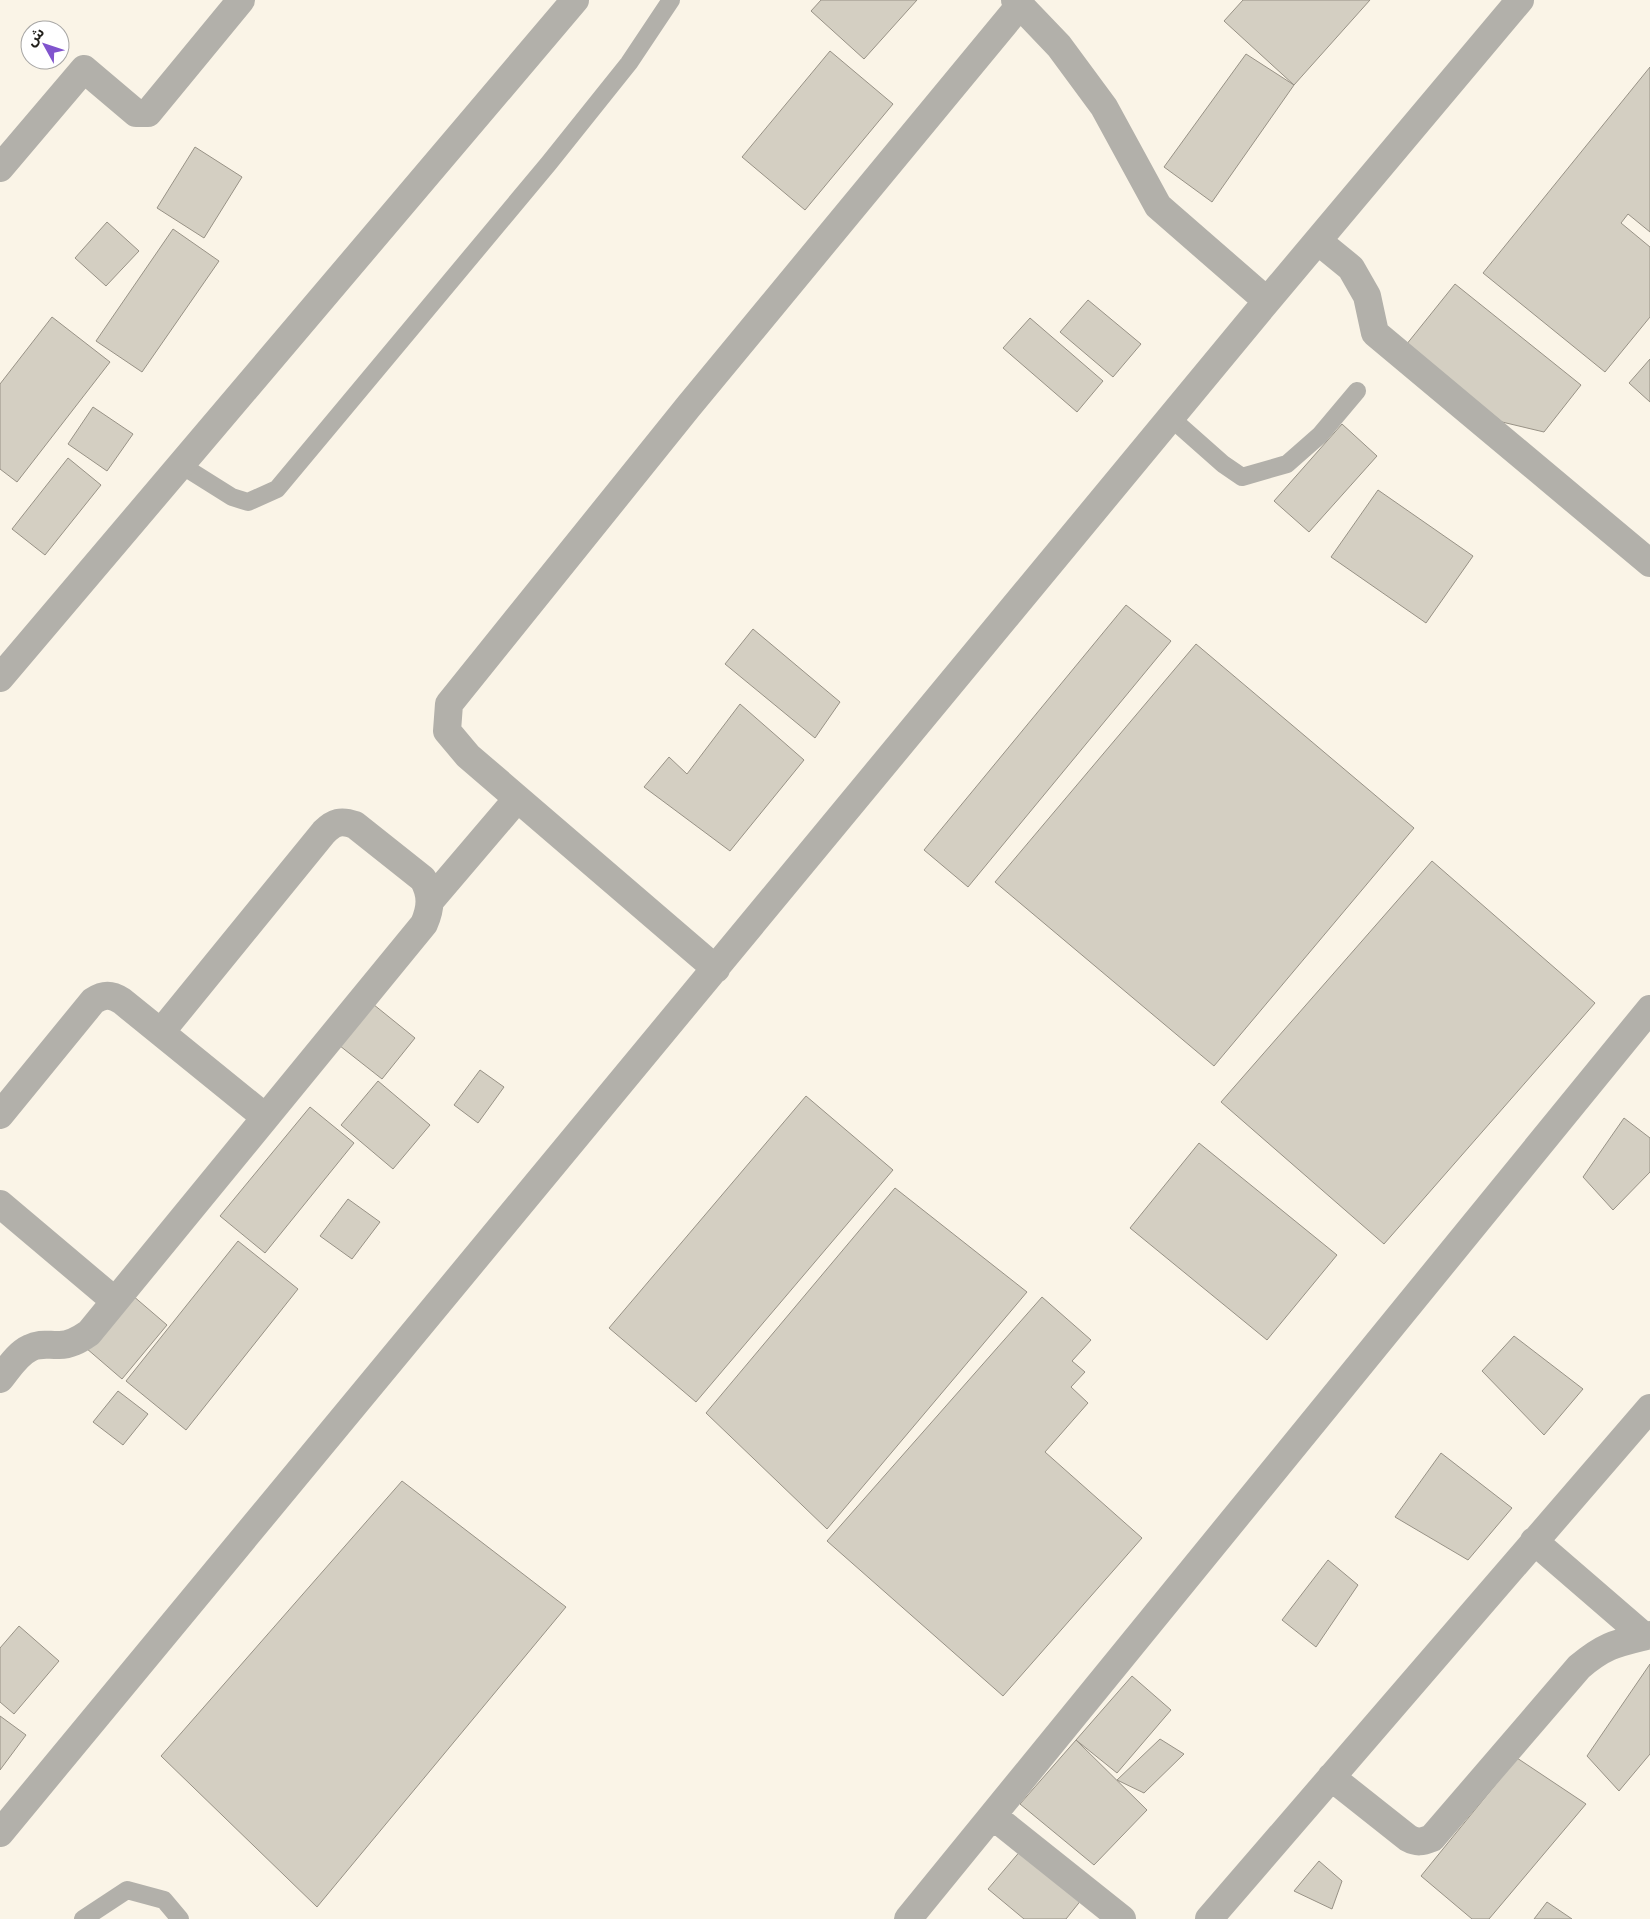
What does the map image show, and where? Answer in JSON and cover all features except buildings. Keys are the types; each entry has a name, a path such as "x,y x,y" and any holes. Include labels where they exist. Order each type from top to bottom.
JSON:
{"street":[{"path":"0,168 84,69 136,113 148,113 241,0"},
{"path":"0,678 575,0"},
{"path":"0,1833 1268,301 1520,0"},
{"path":"716,969 468,756 448,731 448,704 1018,3 1059,46 1104,107 1158,206 1268,301"},
{"path":"1318,241 1351,268 1368,296 1375,333 1650,563"},
{"path":"430,900 518,800"},
{"path":"0,1379 21,1353 29,1348 47,1344 68,1344 78,1341 89,1333 424,924 429,912 430,900 428,888 423,879 354,824 344,821 333,823 160,1032"},
{"path":"0,1114 93,1001 108,995 116,997 265,1117"},
{"path":"908,1919 1650,1009"},
{"path":"0,1204 115,1301"},
{"path":"1209,1919 1534,1540 1650,1408"},
{"path":"1534,1540 1647,1635"},
{"path":"1331,1777 1408,1838 1415,1842 1423,1842 1432,1838 1579,1667 1605,1648 1624,1640 1647,1635"},
{"path":"993,1816 1122,1919"}],"lane":[{"path":"181,465 232,497 248,502 277,489 549,163 629,63 671,0"},
{"path":"1172,418 1223,464 1242,477 1287,464 1320,435 1357,391"},
{"path":"83,1919 127,1890 164,1900 180,1919"}]}
